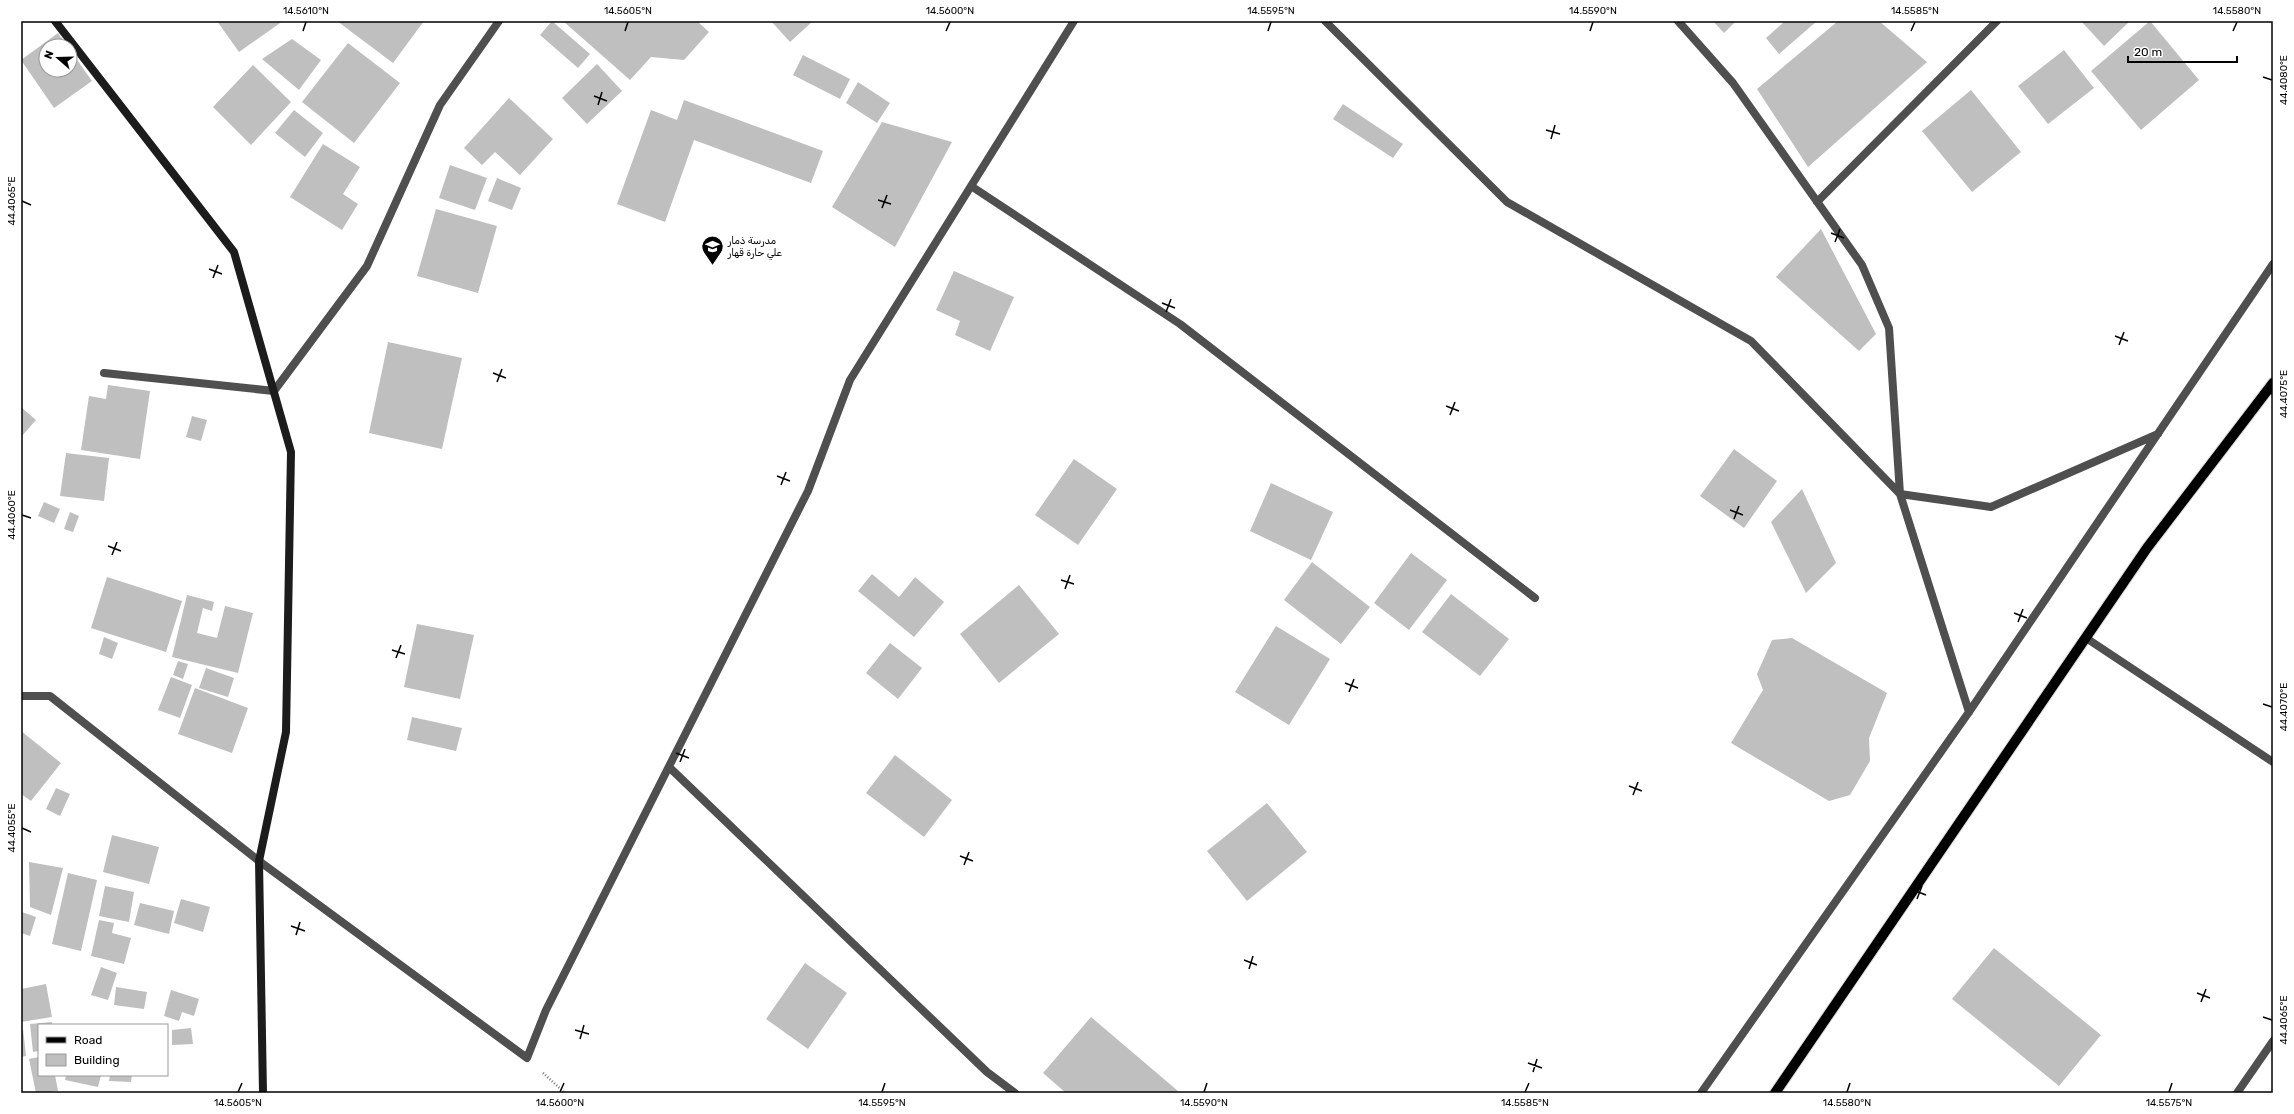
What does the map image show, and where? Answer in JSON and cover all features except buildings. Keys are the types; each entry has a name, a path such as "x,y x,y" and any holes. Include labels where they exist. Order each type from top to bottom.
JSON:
{"main road":[{"path":"1775,1093 2148,548 2273,383"}],"street":[{"path":"55,21 234,252 291,452 286,732 259,861 263,1093"},
{"path":"274,391 367,266 440,105 499,21"},
{"path":"21,696 50,696 259,861 527,1058 546,1010 808,491 850,380 1074,21"},
{"path":"1325,21 1507,202 1751,341 1900,494 1991,506 2158,434"},
{"path":"1678,21 1733,83 1862,265 1890,328 1900,494 1969,712"},
{"path":"1817,202 1997,21"},
{"path":"971,186 1180,324 1535,598"},
{"path":"1701,1093 1969,712 2273,264"},
{"path":"104,374 274,391"},
{"path":"2086,638 2273,762"},
{"path":"669,767 987,1072 1015,1093"},
{"path":"2238,1093 2273,1041"}],"path":[{"path":"527,1058 565,1093"}],"place":[{"name":"مدرسة ذمار علي حارة قهار","path":"713,266"}]}
